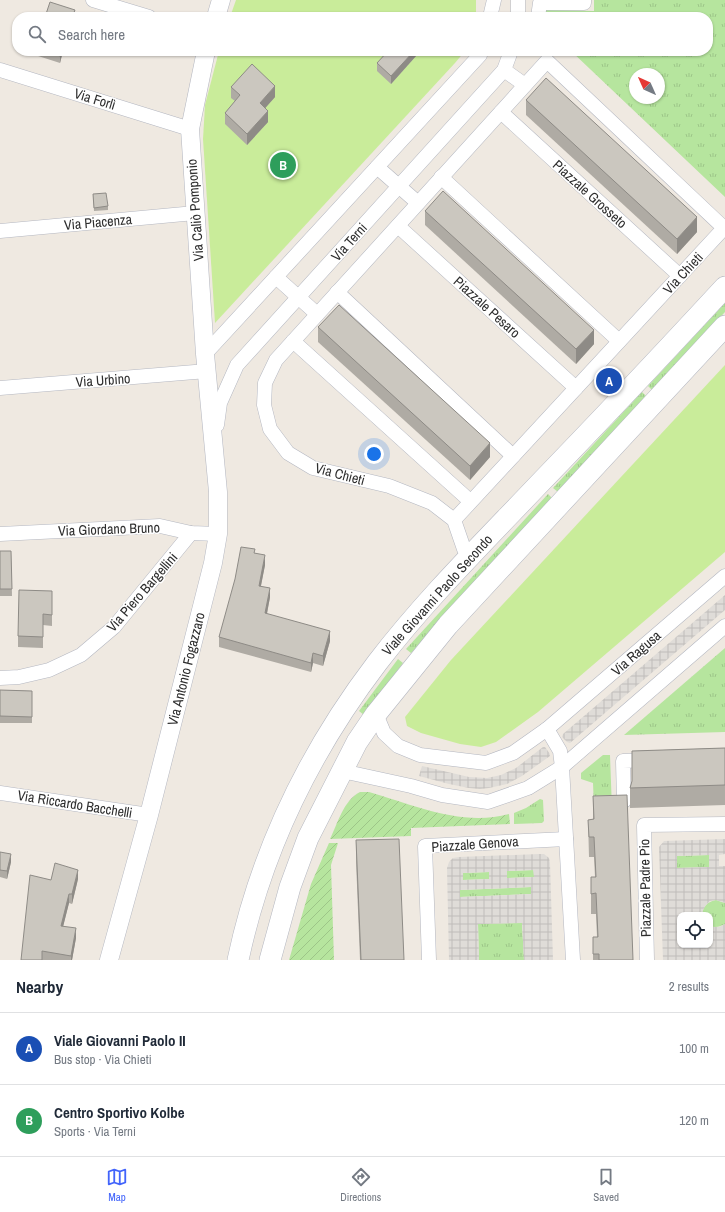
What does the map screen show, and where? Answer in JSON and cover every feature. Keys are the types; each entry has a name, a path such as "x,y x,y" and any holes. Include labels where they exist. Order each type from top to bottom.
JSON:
{"main road":[{"name":"Viale Giovanni Paolo Secondo","path":"238,960 243,935 259,881 277,834 299,786 336,722 387,652 425,606 469,557 625,395 725,287"},
{"name":"Viale Giovanni Paolo Secondo","path":"270,960 290,887 308,838 357,742 376,714 448,625 725,326"}],"street":[{"path":"93,0 133,12"},
{"path":"217,12 221,0"},
{"path":"491,12 494,0"},
{"path":"518,0 518,12"},
{"path":"539,12 540,3 584,3 584,0"},
{"name":"Via Caliò Pomponio","path":"205,56 190,129 206,363"},
{"path":"206,363 276,277 479,56"},
{"name":"Via Terni","path":"214,447 220,403 238,364 504,70 509,56"},
{"name":"Via Chieti","path":"546,56 724,228 454,520 432,503 425,500 389,486 313,468 288,454 270,429 264,405 265,383 276,360 525,85 546,56"},
{"name":"Via Forlì","path":"0,70 190,129"},
{"path":"504,70 525,85"},
{"name":"Piazzale Grosseto","path":"501,112 680,276"},
{"path":"377,167 418,203"},
{"path":"441,177 620,341"},
{"name":"Via Piacenza","path":"0,231 195,213"},
{"name":"Piazzale Pesaro","path":"398,226 576,388"},
{"path":"276,277 317,314"},
{"path":"337,292 513,456"},
{"path":"293,341 470,501"},
{"name":"Via Urbino","path":"0,388 206,363"},
{"name":"Via Antonio Fogazzaro","path":"109,960 149,816 213,564 218,534 218,492 206,363"},
{"path":"454,520 464,549 469,557"},
{"name":"Via Giordano Bruno","path":"0,534 160,526 192,533 218,534"},
{"name":"Via Piero Bargellini","path":"0,678 19,677 49,670 81,655 114,627 192,533"},
{"name":"Via Ragusa","path":"376,714 384,733 398,746 420,755 486,763 513,753 548,729 725,576"},
{"path":"342,771 411,786 442,795 488,802 528,788 562,767 725,626"},
{"path":"548,729 560,751 562,767 573,960"},
{"path":"624,801 623,761 662,760"},
{"name":"Via Riccardo Bacchelli","path":"0,793 149,816"},
{"name":"Piazzale Padre Pio","path":"647,960 644,825 725,824"},
{"name":"Piazzale Genova","path":"429,960 425,846 566,839"}],"green space":[{"path":"236,0 476,0 476,12 232,12"},
{"path":"594,0 725,0 725,197 576,56 713,56 713,12 545,12 545,10 594,11"},
{"path":"218,56 461,56 215,323 203,139 205,105"},
{"path":"725,303 725,312 652,390 648,386"},
{"path":"725,365 725,552 538,712 496,742 481,747 460,744 421,733 407,726 405,717 451,660"},
{"path":"642,392 646,396 558,492 553,488"},
{"path":"548,494 552,498 411,653 406,649"},
{"path":"725,648 725,732 624,735"},
{"path":"398,659 403,663 364,715 359,711"},
{"path":"603,755 610,755 612,809 594,809 593,783 581,779 581,773"},
{"path":"360,792 369,792 438,813 456,816 474,818 509,814 510,824 411,828 411,836 330,839 345,807 354,796"},
{"path":"540,799 543,800 544,821 542,823 514,824 514,813 526,808"},
{"path":"329,843 338,843 331,865 334,960 289,960 311,884"},
{"path":"709,855 709,867 677,868 676,856"},
{"path":"534,870 534,877 507,878 507,871"},
{"path":"489,872 489,879 463,880 462,873"},
{"path":"531,887 531,894 460,897 459,890"},
{"path":"716,900 725,903 725,924 713,927 713,912 702,912 706,905"},
{"path":"522,923 524,960 479,960 478,924"}],"shaded area":[{"path":"725,595 725,610 570,743 562,737 563,734"},
{"path":"545,747 550,756 522,776 507,784 480,789 469,788 419,776 422,766 469,777 487,778 501,775 516,768"},
{"path":"725,839 725,854 719,855 719,866 725,866 725,903 716,900 710,901 703,912 677,912 677,948 713,948 713,927 719,927 725,924 725,960 663,960 659,847 664,841","holes":["709,855 709,867 677,868 677,856"]},
{"path":"544,854 549,858 553,960 524,960 522,923 478,924 479,960 449,960 447,868 449,862 453,858","holes":["533,870 534,877 507,878 507,871","489,872 489,879 463,880 463,873","531,887 531,894 460,897 460,890"]}],"building":[{"path":"50,2 75,10 74,12 47,12"},
{"path":"383,56 409,56 391,76 377,63"},
{"path":"252,64 275,86 260,103 268,111 247,134 225,113 240,95 231,87"},
{"path":"546,78 697,217 677,239 526,100"},
{"path":"443,191 594,330 576,349 425,211"},
{"path":"106,193 108,206 94,208 93,194"},
{"path":"339,305 490,443 470,466 318,327"},
{"path":"241,547 255,549 254,553 265,555 259,586 270,588 265,613 330,631 323,656 313,653 311,663 219,637 235,579"},
{"path":"0,551 11,551 12,589 0,589"},
{"path":"19,590 52,591 52,615 43,614 43,637 18,636"},
{"path":"0,690 32,691 32,717 0,716"},
{"path":"725,748 725,785 630,788 632,781 632,751"},
{"path":"627,795 633,960 599,960 599,954 593,954 593,937 598,937 596,893 591,894 591,877 596,877 594,837 589,837 588,820 594,819 593,796"},
{"path":"399,839 404,960 361,960 356,840"},
{"path":"0,852 11,854 7,871 0,870"},
{"path":"55,863 78,870 72,894 69,894 61,926 76,928 71,956 42,951 42,960 21,960 30,875 51,880"}],"place":[{"name":"Centro Sportivo Kolbe","path":"283,165"},
{"name":"Viale Giovanni Paolo II","path":"609,381"}]}
